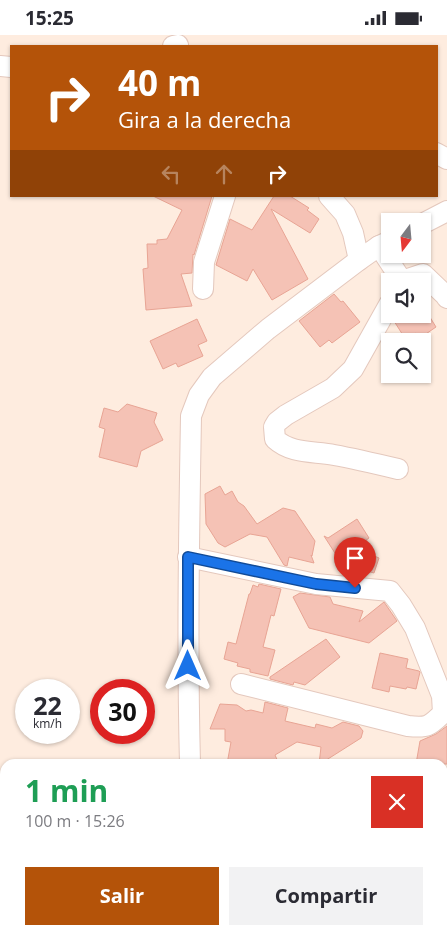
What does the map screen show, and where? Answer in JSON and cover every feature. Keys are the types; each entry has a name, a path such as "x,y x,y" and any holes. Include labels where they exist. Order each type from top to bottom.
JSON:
{"street":[{"path":"203,289 204,262 225,197"},
{"path":"330,197 345,214 353,233 359,260"},
{"path":"431,219 447,211"},
{"path":"190,759 188,557 191,416 199,395 212,377 268,329 381,245"},
{"path":"393,263 402,281 423,273 447,298"},
{"path":"381,319 353,369 333,388 277,422 274,431 275,439 286,447 295,450 333,455 398,469"},
{"path":"188,557 316,584 390,591 415,628 442,696 443,713 431,725 420,727 408,726 241,684"}],"building":[{"path":"155,197 212,197 193,254 192,273 181,274 192,306 146,310 143,269 148,268 147,244 157,244 157,240 167,239 182,210"},
{"path":"273,197 292,197 309,208 307,210 319,219 310,233 271,209 308,279 272,300 253,269 247,281 216,265 230,219 252,230"},
{"path":"334,294 341,302 343,301 360,322 332,343 329,340 320,347 299,321"},
{"path":"197,319 207,341 198,345 203,356 178,367 176,363 163,369 150,341"},
{"path":"431,319 436,327 427,333 402,333 395,323 431,323"},
{"path":"127,404 157,413 154,422 163,440 141,451 137,467 99,457 105,429 99,427 104,408 118,412"},
{"path":"220,486 225,495 232,491 238,502 244,506 257,524 283,508 295,511 315,541 311,555 314,563 289,557 287,566 284,565 267,537 250,534 225,547 218,543 206,524 205,494"},
{"path":"357,519 369,538 355,548 379,558 374,573 342,564 324,536 328,538"},
{"path":"259,584 281,589 274,616 271,615 263,647 275,650 268,676 250,672 250,669 237,666 238,663 224,659 228,642 236,644 253,585 258,587"},
{"path":"300,593 330,597 333,604 363,611 359,622 384,602 397,621 369,643 309,628 293,597"},
{"path":"326,639 340,657 305,685 294,682 293,685 270,679 270,677"},
{"path":"380,653 408,659 406,668 420,672 416,689 390,686 389,692 372,688"},
{"path":"265,702 288,708 285,721 315,728 316,724 332,728 343,722 359,726 363,731 361,738 328,759 320,759 321,747 297,742 275,755 277,759 228,759 231,742 225,741 225,729 210,729 220,704 237,705 246,711 251,710 263,713"},
{"path":"447,726 447,759 417,759 420,741 436,734"}],"route":[{"path":"188,666 188,557 316,584 355,588"}]}
